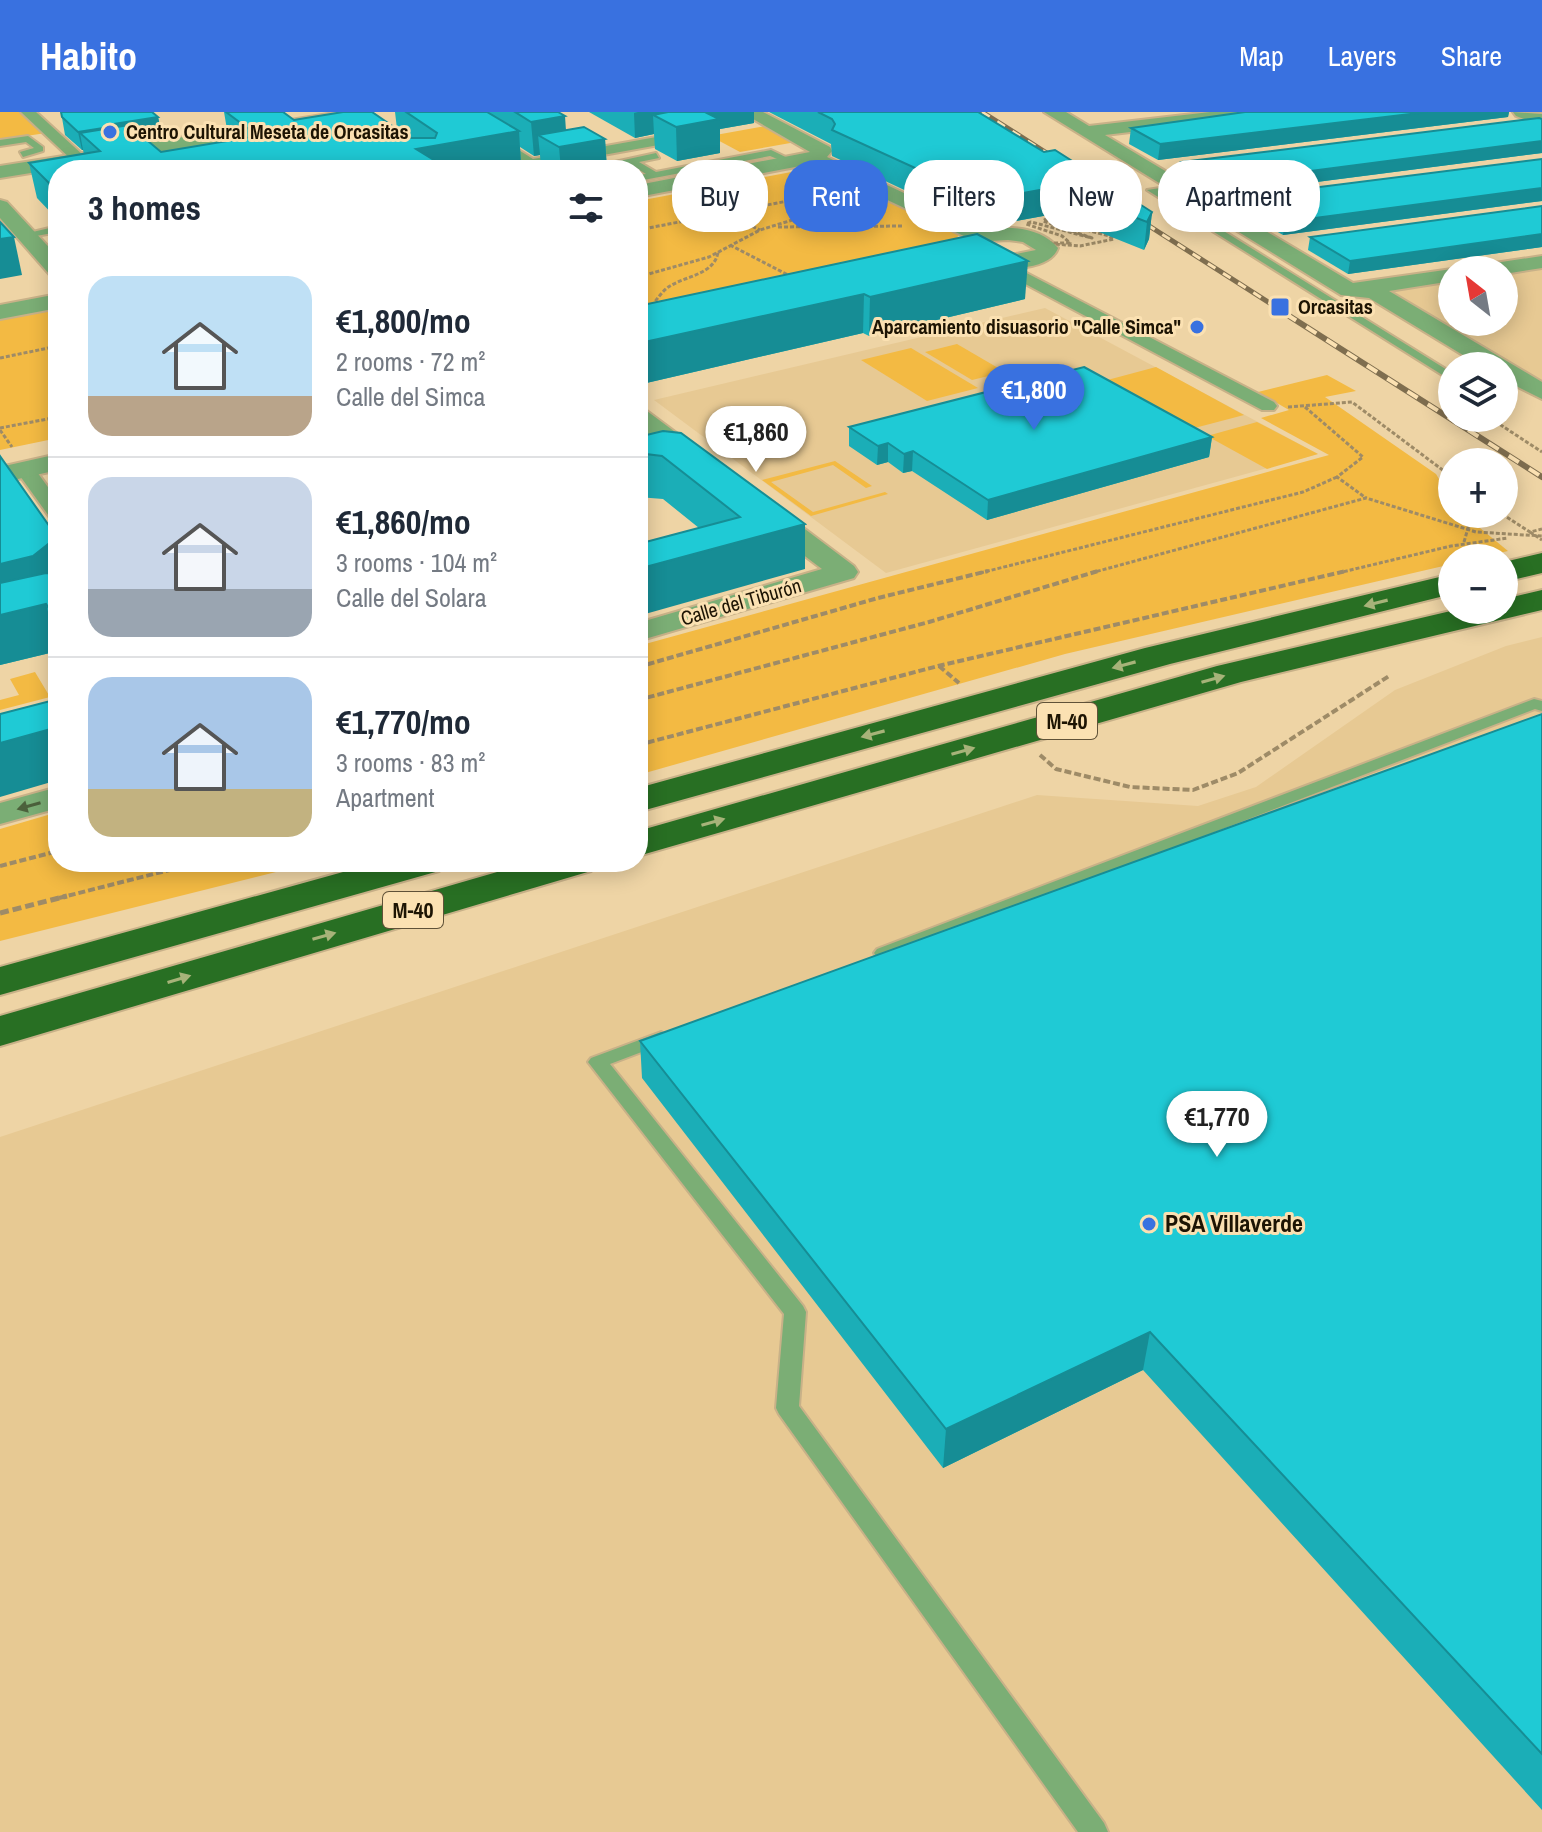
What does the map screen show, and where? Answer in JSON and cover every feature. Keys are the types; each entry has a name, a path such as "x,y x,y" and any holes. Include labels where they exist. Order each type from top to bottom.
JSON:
{"highway":[{"path":"1518,561 1541,544"},
{"name":"M-40","path":"648,797 1158,656 1438,587"},
{"name":"M-40","path":"1518,605 1542,600"},
{"name":"M-40","path":"648,841 1230,674 1438,624"},
{"name":"M-40","path":"0,981 390,872"},
{"name":"M-40","path":"0,1031 543,872"},
{"path":"0,961 162,921 307,896"},
{"path":"0,1040 108,1000"}],"street":[{"path":"28,112 79,159"},
{"path":"449,112 525,160"},
{"path":"553,160 692,135 649,112"},
{"path":"750,112 823,151 814,158 803,160"},
{"path":"1053,112 1149,170 1158,172"},
{"path":"1086,132 1256,112"},
{"path":"4,158 79,159 353,114 373,131"},
{"path":"1518,118 1542,121"},
{"path":"814,158 904,201"},
{"path":"648,189 784,164"},
{"path":"0,206 25,244 48,262"},
{"path":"960,232 973,255 1268,406"},
{"path":"1251,232 1349,290 1375,292 1475,352"},
{"path":"973,255 1008,235 1042,243"},
{"path":"1274,246 1306,241"},
{"path":"1518,266 1542,262"},
{"path":"1318,295 1438,277"},
{"path":"0,312 48,303"},
{"name":"Calle del Tiburón","path":"648,427 675,456 731,486 844,572 648,629"},
{"path":"9,464 48,453"},
{"path":"9,464 48,462"},
{"path":"9,464 48,505"},
{"path":"0,814 48,800"}],"lane":[{"path":"0,143 28,139 40,149 29,160"},
{"path":"648,176 771,153 787,160"},
{"path":"636,160 656,156"},
{"path":"648,171 655,175"},
{"path":"1218,232 1438,369"},
{"path":"25,244 48,234"},
{"path":"866,960 1534,704 1542,706"},
{"path":"687,1028 598,1062 795,1312 787,1408 1094,1832"}],"path":[{"path":"768,205 817,195 838,186 831,192 828,204 815,213 768,228"},
{"path":"648,228 672,223"},
{"path":"773,227 904,226"},
{"path":"648,275 684,266 756,232"},
{"path":"1042,243 1080,246 1114,239 1109,236"},
{"path":"729,244 797,280"},
{"path":"648,310 667,287 708,269 717,259 718,252"},
{"path":"0,358 48,348"},
{"path":"1268,406 1305,407 1352,402 1438,464"},
{"path":"648,664 878,598 1303,492 1337,477 1363,457 1305,407"},
{"path":"9,464 0,429 48,419"},
{"path":"1511,432 1542,452"},
{"path":"1337,477 1366,498"},
{"path":"648,697 929,622 1129,561 1366,498 1385,501 1469,530 1521,537 1541,544"},
{"path":"1518,524 1541,544"},
{"path":"1530,532 1542,529"},
{"path":"1457,544 1466,541 1469,530"},
{"path":"1462,544 1521,537"},
{"path":"648,742 938,666 1438,549"},
{"path":"938,666 966,689"},
{"path":"1036,751 1056,769 1130,787 1193,790 1238,773 1389,676"},
{"path":"0,866 48,854"},
{"path":"0,913 162,872"}],"shaded area":[{"path":"0,112 23,112 46,133 0,140"},
{"path":"765,126 796,142 740,152 710,136"},
{"path":"784,173 784,232 888,232 888,201 904,208 904,232 953,232 959,235 948,248 648,312 648,199 672,195 672,232 768,232 768,176"},
{"path":"1542,266 1542,381 1518,367 1518,352 1494,352 1467,336 1518,336 1518,270"},
{"path":"1438,282 1438,318 1389,289"},
{"path":"48,308 48,440 0,450 0,316"},
{"path":"1045,308 1318,454 886,573 654,400"},
{"path":"957,344 1005,372 972,380 925,352"},
{"path":"911,348 978,388 927,401 861,360"},
{"path":"1156,367 1244,415 1187,430 1100,382"},
{"path":"1327,375 1356,391 1325,397 1436,474 1438,528 1480,528 1499,544 1438,544 1438,567 1065,654 648,772 648,643 1329,455 1261,418 1289,410 1258,392"},
{"path":"1257,422 1318,454 1267,469 1207,436"},
{"path":"835,461 872,486 866,488 833,465 771,482 813,512 885,492 888,494 811,516 762,480"},
{"path":"1542,637 1542,1832 0,1832 0,1137 1037,795 1198,806 1256,787 1395,690 1506,646"},
{"path":"35,672 48,698 0,710 0,700 19,695 10,679"},
{"path":"48,815 48,872 276,872 0,941 0,829"}],"building":[{"path":"61,112 152,112 158,117 78,132 62,117"},
{"path":"226,112 283,112 294,120 343,112 372,112 410,138 435,138 437,133 406,112 487,112 519,131 416,149 434,160 48,160 48,182 29,163 100,151 80,133 129,125 161,152 258,136"},
{"path":"515,112 558,112 565,116 531,122"},
{"path":"705,112 719,119 676,127 653,115"},
{"path":"818,112 978,112 1044,152 1055,150 1071,160 1040,160 1040,190 1024,193 1024,160 904,160 904,163 832,130 835,124"},
{"path":"1245,112 1427,112 1160,144 1131,128"},
{"path":"1542,119 1542,141 1320,170 1320,160 1198,160"},
{"path":"584,127 605,139 559,147 538,135"},
{"path":"1542,159 1542,188 1320,217 1320,187"},
{"path":"1142,206 1152,212 1147,222 1142,220"},
{"path":"1542,206 1542,234 1350,261 1310,237"},
{"path":"0,222 14,237 0,239"},
{"path":"977,234 1028,261 870,297 864,294 648,341 648,304"},
{"path":"1084,367 1212,437 988,500 913,451 904,454 888,443 878,446 849,427"},
{"path":"663,431 681,433 805,524 648,566 648,541 740,517 662,456 648,454 648,435"},
{"path":"0,456 48,524 48,544 33,556 0,564"},
{"path":"48,573 48,607 46,604 0,615 0,583"},
{"path":"48,702 48,730 0,743 0,714"},
{"name":"PSA Villaverde","path":"1542,714 1542,1754 1150,1332 946,1429 640,1041"}],"railway":[{"path":"982,112 1058,160"},
{"path":"1142,221 1290,316"},
{"path":"1286,314 1542,477"}],"place":[{"name":"Centro Cultural Meseta de Orcasitas","path":"110,132"},
{"name":"Orcasitas","path":"1280,307"},
{"name":"Aparcamiento disuasorio \"Calle Simca\"","path":"1197,327"},
{"name":"PSA Villaverde","path":"1149,1224"}]}
